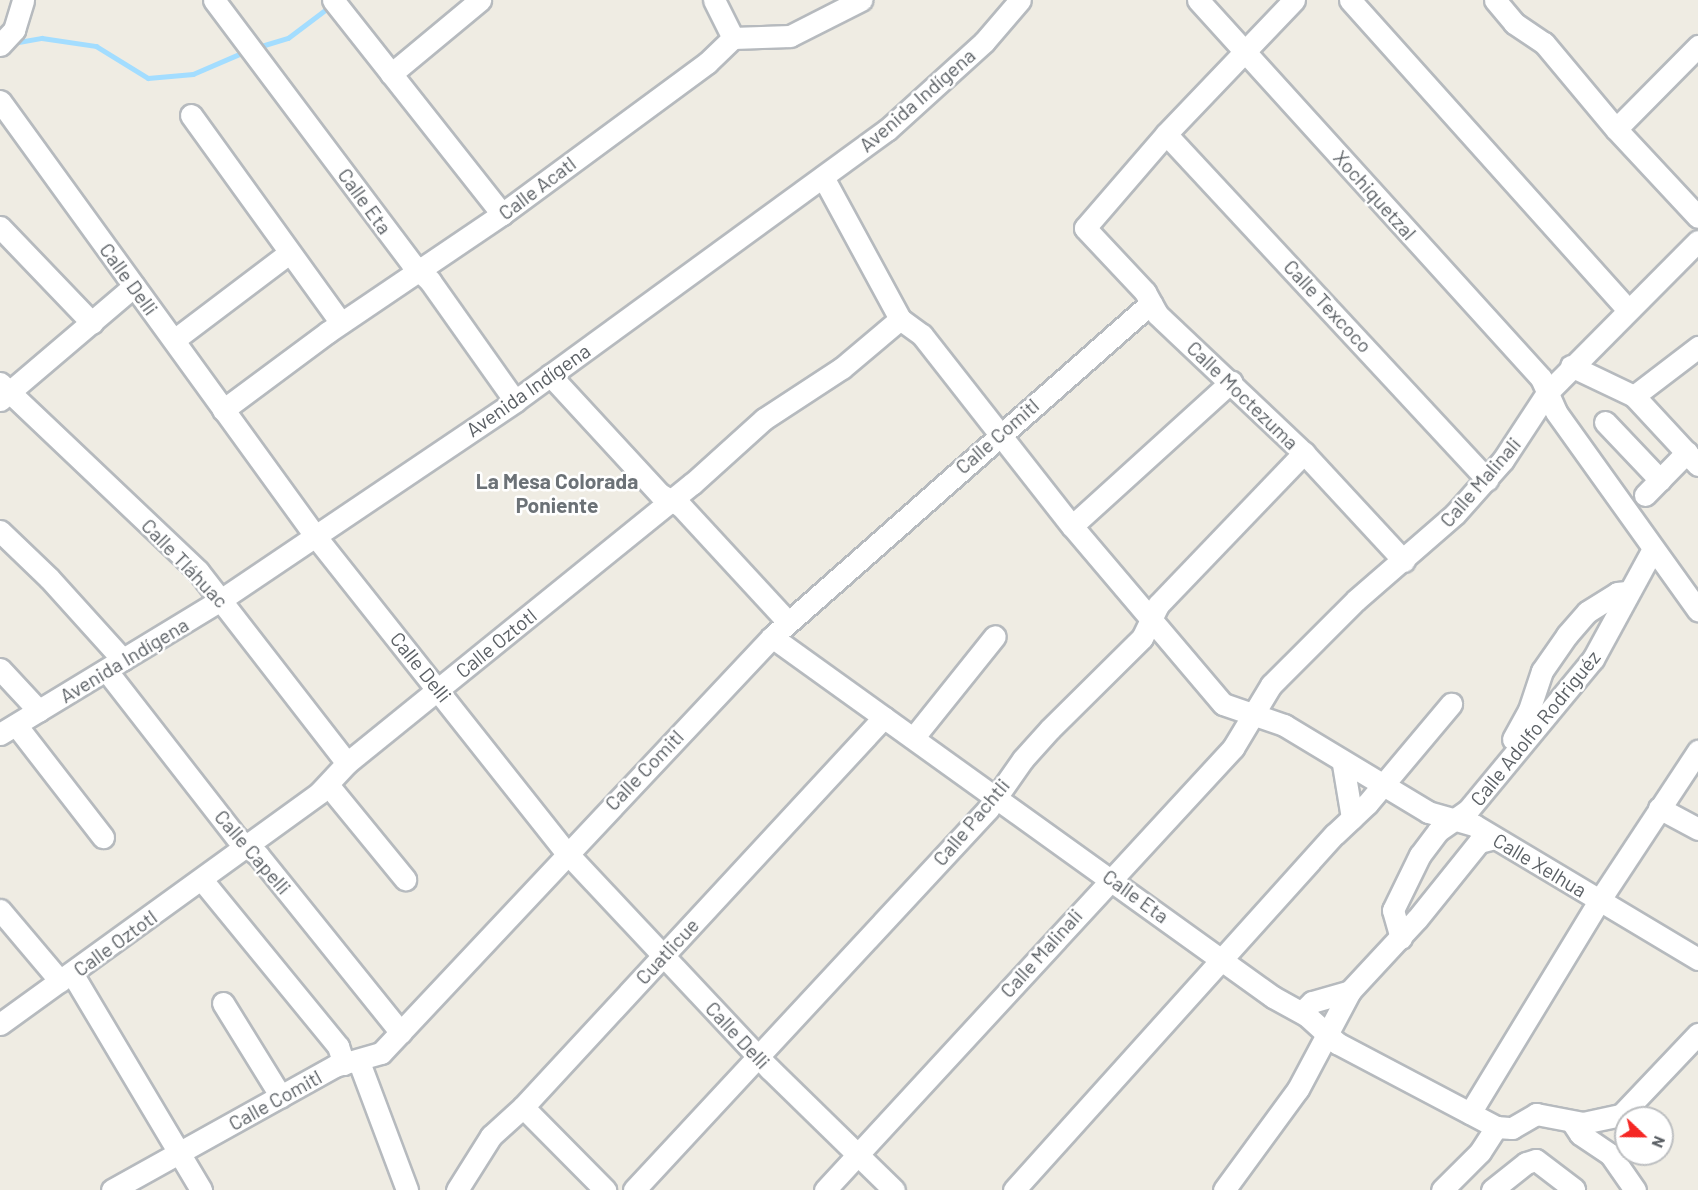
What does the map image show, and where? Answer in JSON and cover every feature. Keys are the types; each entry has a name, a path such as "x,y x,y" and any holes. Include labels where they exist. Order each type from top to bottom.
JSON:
{"street":[{"path":"0,45 14,30 23,0"},
{"name":"Calle Eta","path":"214,0 421,272 515,400"},
{"path":"333,0 502,214"},
{"path":"391,74 480,0"},
{"path":"714,0 733,38 790,36 861,0"},
{"name":"Avenida Indígena","path":"8,729 222,600 550,375 823,177 945,81 1020,0"},
{"name":"Xochiquetzal","path":"1198,0 1541,378 1556,412 1615,492 1652,551 1698,610"},
{"path":"1166,134 1246,54 1294,0"},
{"path":"1350,0 1628,310"},
{"path":"1503,3 1544,43 1616,129 1698,217"},
{"name":"Calle Acatl","path":"223,410 341,323 421,272 502,214 707,63 733,38"},
{"path":"1616,129 1698,46"},
{"name":"Calle Delli","path":"0,101 316,537 440,690 566,852 760,1057 894,1190"},
{"path":"191,115 341,323"},
{"name":"Calle Moctezuma","path":"1166,134 1084,228 1151,303 1157,314 1304,453 1404,561"},
{"name":"Calle Texcoco","path":"1166,134 1487,480"},
{"path":"823,177 900,319 922,336 1072,526 1223,704 1251,714"},
{"path":"0,227 92,323"},
{"name":"Calle Malinali","path":"825,1190 1110,877 1233,747 1251,714 1278,677 1356,600 1404,561 1487,480 1547,393 1571,366 1698,241"},
{"path":"174,340 289,252"},
{"path":"3,392 92,323 134,286"},
{"name":"Calle Comitl","path":"112,1190 281,1097 351,1063 376,1057 401,1033 566,852 788,621 1000,432 1151,303"},
{"name":"Calle Oztotl","path":"0,1024 202,880 328,785 348,763 671,500 764,419 842,368 900,319"},
{"path":"1634,396 1694,359"},
{"path":"1571,366 1634,396 1692,459 1660,480 1645,495"},
{"path":"550,375 660,495 681,506 788,621"},
{"path":"1072,526 1231,382"},
{"name":"Calle Tláhuac","path":"3,392 198,571 348,763"},
{"path":"1605,422 1660,480"},
{"name":"Calle Pachtli","path":"634,1190 760,1057 997,795 1050,729 1142,638 1158,605 1304,453"},
{"name":"Calle Capelli","path":"0,531 49,578 115,665 237,838 248,846 401,1033"},
{"name":"Calle Adolfo Rodriguéz","path":"1401,938 1392,910 1407,877 1434,835 1468,810 1601,648 1627,592 1652,551"},
{"path":"1510,758 1509,746 1529,710 1536,683 1567,635 1587,612 1617,593 1627,592"},
{"path":"1567,635 1571,684"},
{"path":"914,737 994,636"},
{"name":"Calle Eta","path":"772,637 997,795 1273,997 1302,1012 1326,1034 1470,1113 1504,1127"},
{"path":"0,669 39,711"},
{"path":"1018,1188 1222,959 1381,786 1451,704"},
{"name":"Calle Xelhua","path":"1251,714 1284,725 1343,764 1428,812 1455,818 1495,838 1698,959"},
{"name":"Cuatlicue","path":"457,1190 480,1150 523,1107 884,717"},
{"path":"8,729 102,837"},
{"path":"1470,1113 1599,901 1698,751"},
{"path":"1343,764 1352,818"},
{"path":"328,785 405,879"},
{"path":"1659,808 1698,829"},
{"path":"1224,1190 1298,1089 1350,991 1401,938 1472,849 1486,838 1495,838"},
{"path":"202,880 351,1063 406,1190"},
{"path":"0,910 67,978 180,1151 201,1190"},
{"path":"1302,1012 1312,1002 1350,991"},
{"path":"223,1003 281,1097"},
{"path":"1442,1190 1504,1127 1536,1114 1572,1122 1612,1118 1630,1109 1698,1034"},
{"path":"523,1107 605,1190"},
{"path":"1572,1122 1580,1134 1610,1154 1635,1190"},
{"path":"1492,1190 1526,1163 1536,1160 1574,1189"}],"waterway":[{"path":"258,47 288,38 325,10"},
{"path":"13,43 42,38 96,46 148,78 193,74 244,52"}],"district":[{"name":"La Mesa Colorada Poniente","path":"557,493"}]}
